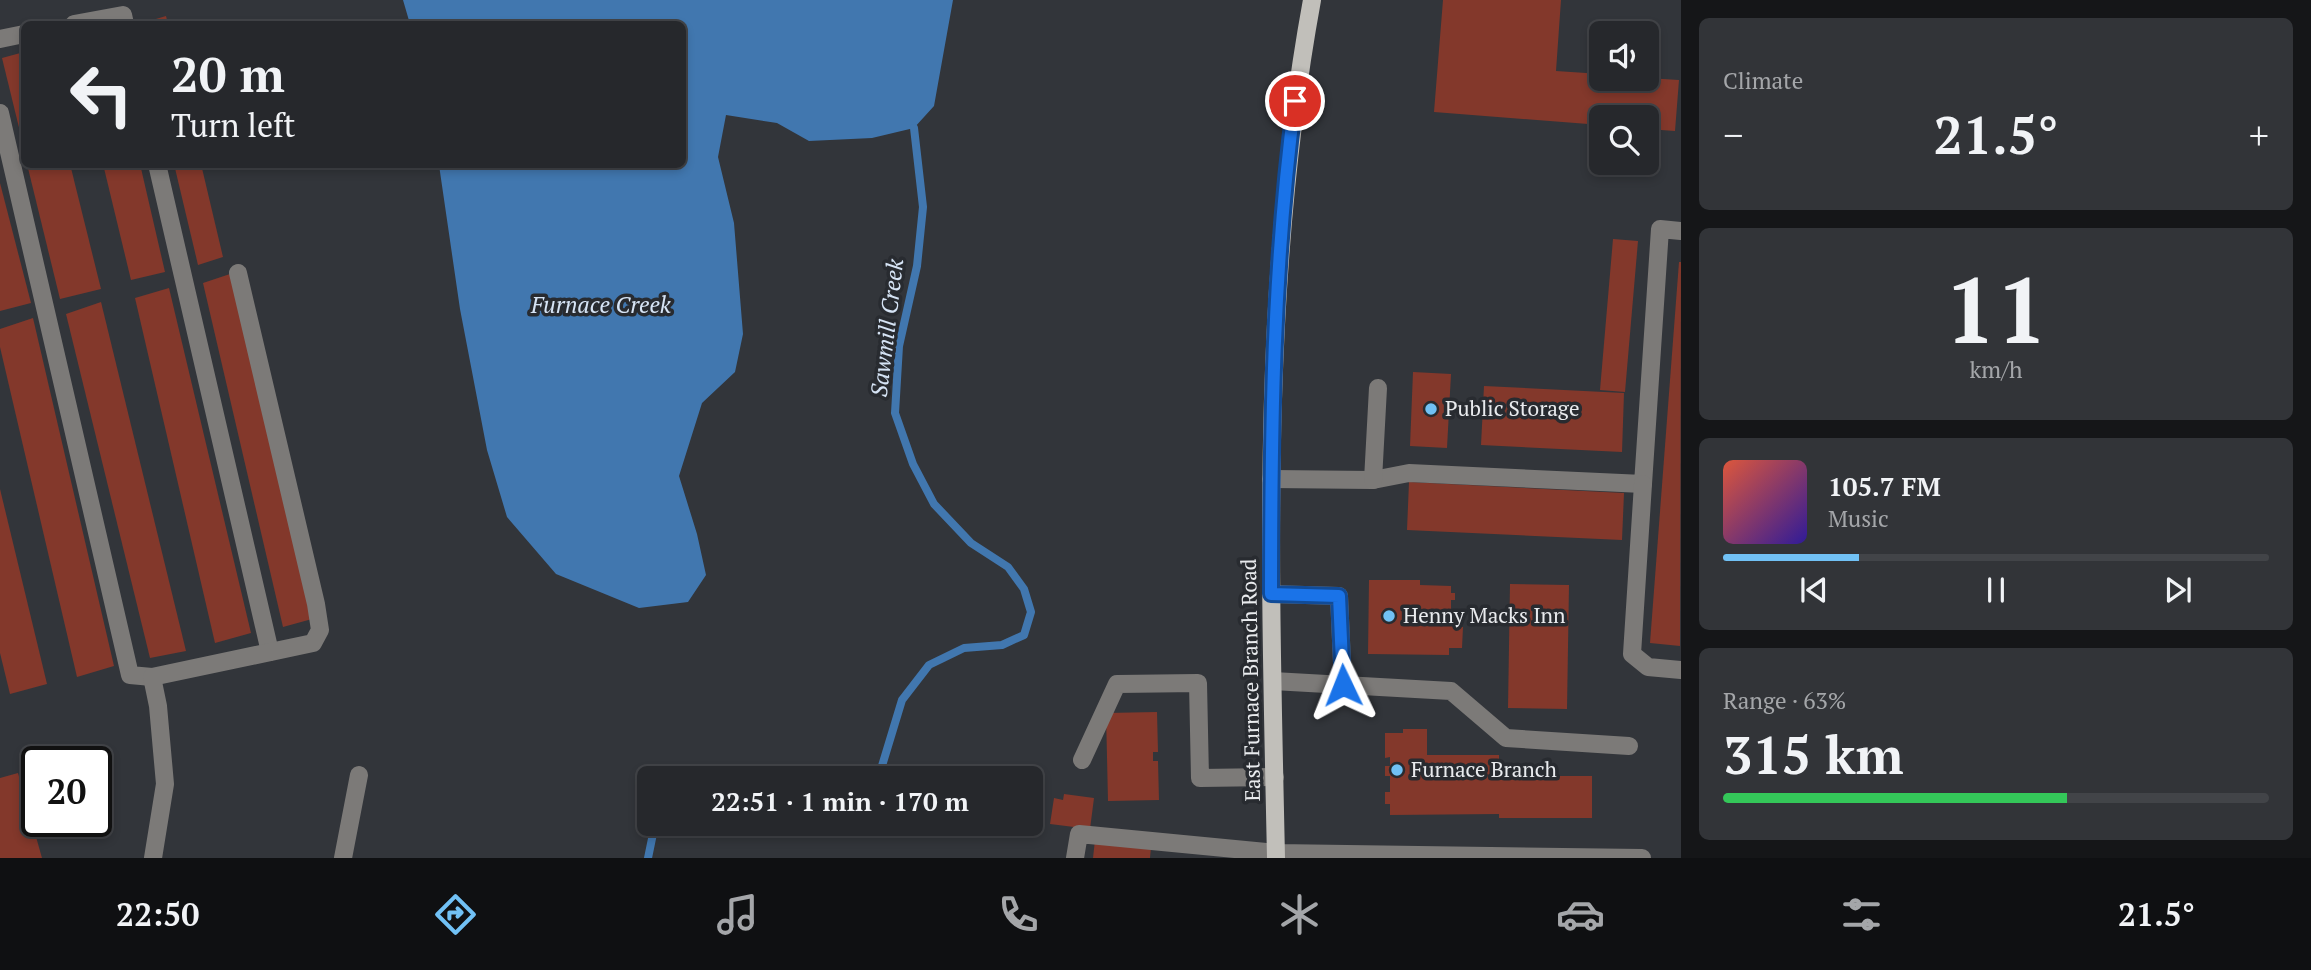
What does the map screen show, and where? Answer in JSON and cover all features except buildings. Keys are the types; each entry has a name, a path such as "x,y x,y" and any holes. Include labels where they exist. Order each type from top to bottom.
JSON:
{"main road":[{"name":"East Furnace Branch Road","path":"1276,855 1271,594 1272,395 1281,231 1295,101 1312,0"}],"street":[{"path":"0,39 21,35"},
{"path":"0,113 130,675 152,677 313,643 320,630 238,273"},
{"path":"158,168 270,652"},
{"path":"1681,231 1660,229 1632,654 1648,667 1681,670"},
{"path":"1373,480 1378,388"},
{"path":"1271,479 1373,480 1409,473 1643,484"},
{"path":"1271,594 1339,596 1343,685"},
{"path":"152,677 158,706 165,784 153,858"},
{"path":"1273,681 1451,691 1506,738 1629,746"},
{"path":"1082,760 1117,684 1198,683 1199,778 1275,777"},
{"path":"343,858 359,775"},
{"path":"1076,858 1079,834 1183,851 1276,855 1642,858"}],"water":[{"name":"Furnace Creek","path":"403,0 953,0 934,106 914,128 872,138 809,141 777,123 726,115 718,157 734,223 743,334 735,372 702,403 679,476 697,534 706,575 688,602 639,608 556,574 507,517 487,450 460,309 439,168 686,168 686,21 409,21"}],"waterway":[{"name":"Sawmill Creek","path":"882,766 902,700 929,665 964,648 1002,645 1024,635 1031,612 1024,589 1008,567 971,543 934,504 913,464 895,413 899,346 917,266 923,207 914,128"},
{"name":"Sawmill Creek","path":"648,858 653,836"}],"place":[{"name":"Public Storage","path":"1431,409"},
{"name":"Henny Macks Inn","path":"1389,616"},
{"name":"Furnace Branch","path":"1397,770"}],"route":[{"path":"1295,101 1275,316 1271,594 1339,596 1343,685"}]}
